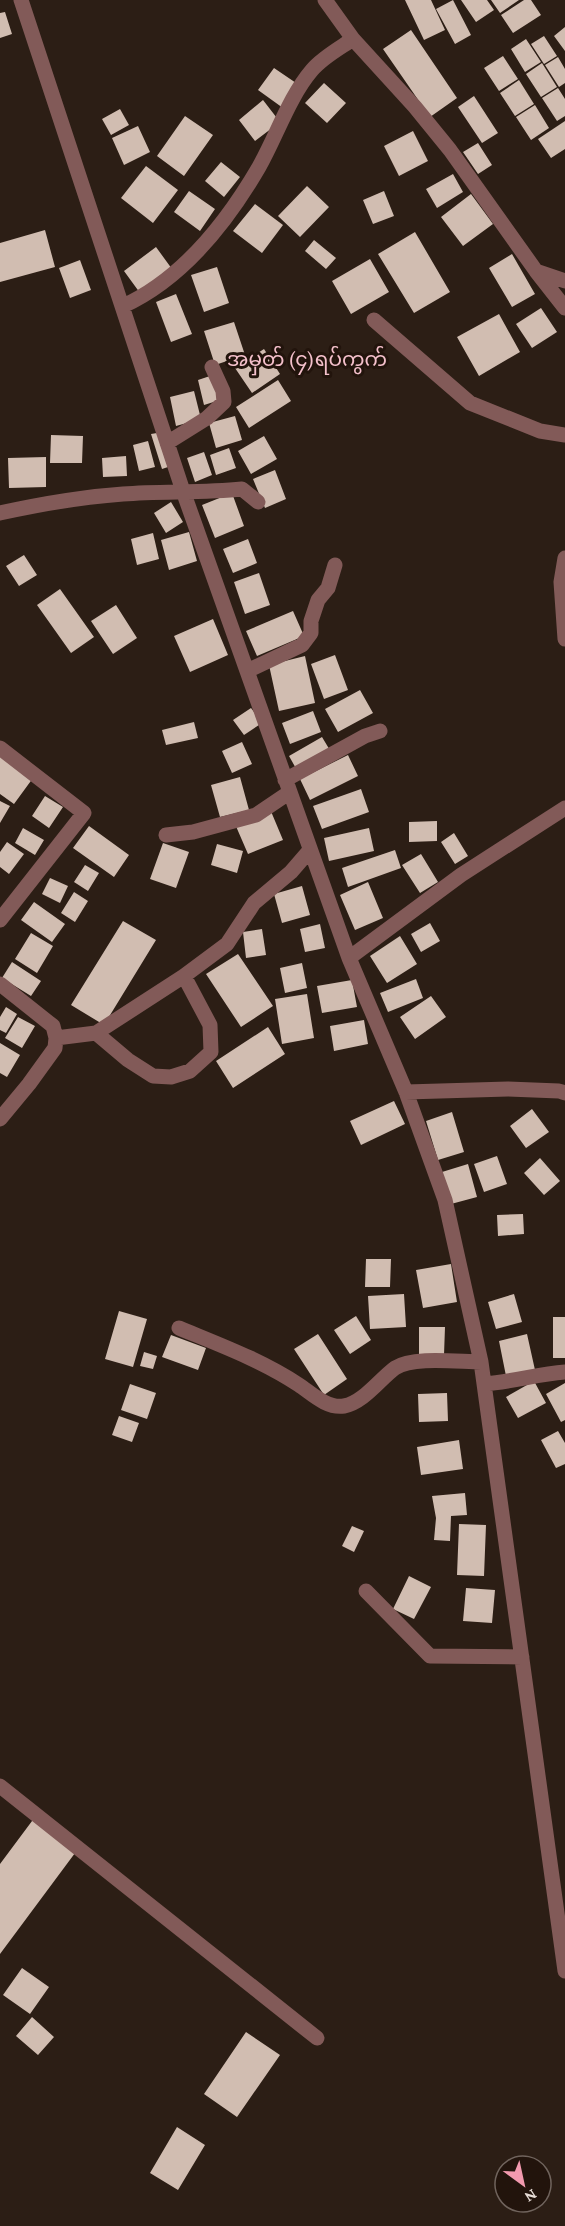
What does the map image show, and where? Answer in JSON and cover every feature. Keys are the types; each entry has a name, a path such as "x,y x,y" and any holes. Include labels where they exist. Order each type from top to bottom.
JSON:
{"street":[{"path":"21,0 183,491 287,786 349,958 406,1092 445,1200 481,1362 565,1971"},
{"path":"325,0 353,39 415,106 450,150 565,308"},
{"path":"123,306 142,297 182,267 227,215 259,167 288,110 313,69 353,39"},
{"path":"536,271 565,281"},
{"path":"374,320 470,403 540,431 565,435"},
{"path":"167,443 207,418 224,402 223,391 212,368"},
{"path":"0,513 45,503 122,494 183,491 242,489 258,502"},
{"path":"565,558 561,582 565,639"},
{"path":"247,671 302,645 311,633 311,621 318,600 328,588 335,565"},
{"path":"166,836 192,832 256,814 287,786 365,736 380,732"},
{"path":"0,748 84,813 0,920"},
{"path":"349,958 461,875 565,808"},
{"path":"56,1038 96,1033 184,976 227,944 254,903 291,872 310,850"},
{"path":"96,1033 128,1060 153,1076 171,1077 190,1071 211,1052 210,1025 184,976"},
{"path":"0,984 53,1026 56,1038 55,1048 0,1119"},
{"path":"406,1092 508,1089 565,1093"},
{"path":"179,1328 275,1369 328,1404 344,1406 378,1385 395,1368 410,1362 481,1362"},
{"path":"484,1384 512,1382 540,1374 565,1372"},
{"path":"366,1592 430,1656 522,1657"},
{"path":"0,1786 317,2038"}],"building":[{"path":"405,0 431,0 445,30 424,40"},
{"path":"453,0 471,35 455,44 436,9"},
{"path":"461,0 487,0 494,10 476,22"},
{"path":"491,0 519,0 500,13"},
{"path":"524,0 531,0 541,15 513,33 501,15"},
{"path":"5,12 12,34 0,38 0,13"},
{"path":"565,27 565,51 554,36"},
{"path":"411,30 457,98 430,117 383,49"},
{"path":"544,36 557,56 544,64 531,44"},
{"path":"526,39 541,62 525,72 511,49"},
{"path":"503,56 518,79 499,91 484,68"},
{"path":"558,57 565,69 565,83 559,87 545,65"},
{"path":"542,63 557,87 541,97 526,74"},
{"path":"274,68 299,85 283,108 258,90"},
{"path":"519,80 534,104 515,116 500,93"},
{"path":"324,83 346,103 327,123 305,103"},
{"path":"558,88 565,99 565,116 557,121 542,98"},
{"path":"474,96 498,133 482,143 458,107"},
{"path":"263,100 280,122 255,141 239,120"},
{"path":"535,105 549,128 531,140 516,117"},
{"path":"120,109 129,125 111,135 102,119"},
{"path":"185,116 213,135 184,176 157,156"},
{"path":"565,121 565,149 551,158 538,139"},
{"path":"138,126 150,152 124,165 112,138"},
{"path":"413,131 428,161 399,176 384,146"},
{"path":"478,143 492,165 478,174 463,152"},
{"path":"221,162 240,177 224,197 205,181"},
{"path":"146,166 178,190 153,223 121,198"},
{"path":"453,174 463,192 437,208 426,189"},
{"path":"307,186 329,207 300,237 278,216"},
{"path":"189,191 215,209 200,231 174,212"},
{"path":"384,191 394,216 373,224 363,200"},
{"path":"471,194 493,224 463,246 441,217"},
{"path":"255,204 283,225 262,253 233,231"},
{"path":"45,230 55,267 0,282 0,243"},
{"path":"415,232 450,292 414,313 378,254"},
{"path":"314,240 336,258 326,269 305,251"},
{"path":"156,247 172,269 140,293 124,271"},
{"path":"512,254 535,294 512,307 489,268"},
{"path":"370,259 389,292 351,314 332,281"},
{"path":"80,260 91,290 70,298 59,268"},
{"path":"217,267 229,303 204,312 191,275"},
{"path":"176,294 192,334 171,342 156,302"},
{"path":"541,308 557,332 532,348 516,324"},
{"path":"499,314 520,352 479,376 457,337"},
{"path":"234,322 245,355 215,365 204,331"},
{"path":"264,349 280,374 252,393 235,368"},
{"path":"213,375 220,400 204,405 198,380"},
{"path":"278,380 291,401 249,428 236,407"},
{"path":"194,391 201,419 176,426 170,397"},
{"path":"235,416 242,440 216,448 209,423"},
{"path":"157,433 168,467 162,469 151,434"},
{"path":"51,435 83,436 82,463 50,463"},
{"path":"264,436 277,459 251,474 238,451"},
{"path":"148,441 155,467 139,471 133,445"},
{"path":"229,448 236,468 216,475 210,455"},
{"path":"204,452 212,475 195,482 187,458"},
{"path":"126,456 127,476 103,477 102,458"},
{"path":"46,457 46,487 9,488 8,458"},
{"path":"275,470 286,499 265,508 253,479"},
{"path":"232,493 244,526 215,538 202,505"},
{"path":"171,502 183,522 166,533 154,513"},
{"path":"189,532 197,561 169,570 161,540"},
{"path":"153,533 159,559 137,565 131,539"},
{"path":"248,539 257,563 233,573 223,549"},
{"path":"24,555 37,575 19,586 6,566"},
{"path":"259,573 270,605 245,614 234,582"},
{"path":"60,589 94,637 71,653 37,605"},
{"path":"116,605 137,638 113,654 91,621"},
{"path":"293,611 304,636 257,656 246,631"},
{"path":"213,619 228,655 190,672 174,636"},
{"path":"335,655 348,690 324,699 311,664"},
{"path":"305,656 315,703 279,711 269,665"},
{"path":"360,690 373,713 338,732 325,709"},
{"path":"251,708 262,723 244,735 233,720"},
{"path":"313,711 321,732 290,744 282,723"},
{"path":"194,722 198,738 166,745 162,730"},
{"path":"322,737 331,752 298,772 289,756"},
{"path":"242,742 252,764 232,773 222,751"},
{"path":"0,754 33,778 14,804 0,794"},
{"path":"348,755 358,776 310,800 300,779"},
{"path":"240,777 249,810 220,817 211,785"},
{"path":"361,789 369,812 322,829 313,806"},
{"path":"45,796 63,807 49,828 32,816"},
{"path":"0,801 10,806 0,823"},
{"path":"270,809 283,840 248,854 235,824"},
{"path":"437,821 437,841 409,842 409,822"},
{"path":"89,826 129,855 114,877 73,848"},
{"path":"23,828 44,840 35,855 15,843"},
{"path":"369,828 374,851 329,861 324,838"},
{"path":"454,833 468,856 455,864 441,842"},
{"path":"7,842 24,854 9,874 0,867 0,852"},
{"path":"163,843 189,852 176,888 150,879"},
{"path":"217,844 243,851 237,873 211,865"},
{"path":"395,850 401,868 348,887 342,868"},
{"path":"421,854 438,882 420,893 402,865"},
{"path":"85,865 99,873 88,891 74,882"},
{"path":"50,878 68,886 60,903 42,894"},
{"path":"368,882 383,918 355,930 340,895"},
{"path":"302,886 310,915 282,923 274,894"},
{"path":"74,892 88,901 75,922 61,913"},
{"path":"34,902 65,924 52,942 21,920"},
{"path":"123,921 156,940 104,1025 71,1005"},
{"path":"430,923 440,941 421,952 411,934"},
{"path":"320,924 325,948 305,952 300,929"},
{"path":"262,929 266,955 246,958 243,932"},
{"path":"31,933 53,946 37,973 15,959"},
{"path":"400,936 417,964 387,983 370,956"},
{"path":"238,954 273,1006 241,1027 206,974"},
{"path":"12,962 41,981 31,996 2,978"},
{"path":"302,963 307,988 285,993 280,968"},
{"path":"416,979 423,998 388,1012 380,993"},
{"path":"352,980 357,1007 322,1013 317,986"},
{"path":"307,994 314,1038 282,1044 275,999"},
{"path":"431,996 446,1017 415,1039 400,1017"},
{"path":"6,1007 17,1014 6,1033 0,1030 0,1017"},
{"path":"18,1017 35,1026 22,1048 5,1038"},
{"path":"364,1020 368,1044 334,1051 330,1026"},
{"path":"268,1027 285,1054 233,1088 216,1061"},
{"path":"0,1043 20,1055 7,1077 0,1073"},
{"path":"394,1101 405,1124 361,1145 350,1121"},
{"path":"532,1109 549,1132 526,1148 510,1126"},
{"path":"452,1112 464,1152 438,1160 426,1121"},
{"path":"497,1156 507,1184 484,1192 474,1164"},
{"path":"540,1158 560,1181 544,1195 524,1173"},
{"path":"468,1164 477,1197 451,1204 442,1172"},
{"path":"523,1214 524,1234 498,1236 497,1215"},
{"path":"366,1259 391,1259 390,1287 365,1287"},
{"path":"451,1264 457,1302 423,1308 416,1270"},
{"path":"404,1294 406,1327 370,1329 368,1296"},
{"path":"514,1294 522,1322 496,1329 488,1302"},
{"path":"119,1311 147,1319 133,1367 105,1359"},
{"path":"356,1316 371,1340 350,1354 334,1330"},
{"path":"553,1317 565,1317 565,1358 553,1358"},
{"path":"419,1327 445,1327 444,1355 419,1355"},
{"path":"318,1334 347,1379 324,1395 294,1349"},
{"path":"527,1334 535,1370 506,1376 499,1341"},
{"path":"171,1335 206,1348 198,1370 162,1357"},
{"path":"144,1352 157,1356 153,1369 140,1366"},
{"path":"534,1381 546,1403 518,1418 506,1397"},
{"path":"565,1383 565,1420 561,1422 546,1394"},
{"path":"130,1384 156,1393 147,1419 121,1410"},
{"path":"447,1393 448,1421 419,1422 418,1394"},
{"path":"119,1416 139,1423 132,1442 112,1435"},
{"path":"558,1431 565,1443 565,1464 556,1468 541,1440"},
{"path":"459,1440 463,1469 421,1475 417,1447"},
{"path":"465,1493 467,1515 451,1516 450,1541 434,1540 436,1518 432,1496"},
{"path":"459,1524 486,1525 484,1576 457,1575"},
{"path":"352,1526 364,1531 354,1552 342,1546"},
{"path":"409,1576 431,1587 414,1619 393,1609"},
{"path":"466,1588 495,1590 492,1623 463,1621"},
{"path":"35,1817 78,1849 0,1954 0,1864"},
{"path":"22,1968 49,1987 30,2014 3,1995"},
{"path":"32,2017 54,2037 38,2055 16,2036"},
{"path":"246,2032 280,2055 237,2117 204,2094"},
{"path":"177,2127 205,2145 178,2190 150,2173"}],"district":[{"name":"အမှတ် (၄)ရပ်ကွက်","path":"307,359"}]}
